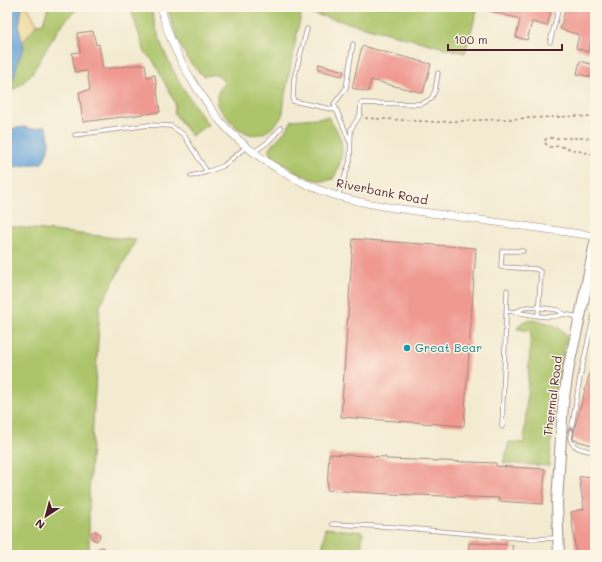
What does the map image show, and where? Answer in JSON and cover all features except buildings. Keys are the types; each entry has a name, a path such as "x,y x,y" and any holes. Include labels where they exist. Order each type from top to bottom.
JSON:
{"street":[{"name":"Riverbank Road","path":"161,7 173,45 195,85 221,122 254,152 295,178 315,188 338,196 377,205 595,236"},
{"name":"Thermal Road","path":"559,555 557,503 563,404 569,365 595,243"}],"lane":[{"path":"550,42 559,7"},
{"path":"307,29 294,79 293,101 336,110"},
{"path":"350,144 344,125 334,104 346,88 353,44"},
{"path":"338,196 350,161 351,129 360,115 362,103 421,104 431,99 435,92 438,73"},
{"path":"76,135 142,126 170,126 184,135 207,172"},
{"path":"254,152 268,142 282,128"},
{"path":"191,176 223,166 247,146"},
{"path":"523,251 502,251 501,267 536,269 541,272 538,316"},
{"path":"502,427 507,290"},
{"path":"506,311 517,311 527,307 558,310 564,314 580,317"},
{"path":"517,311 527,315 538,316 557,317 564,314"},
{"path":"595,311 580,377 570,438 573,444 580,449 595,452"},
{"path":"332,524 394,527 529,539 558,538"}],"path":[{"path":"358,118 436,122 578,116 595,118"},
{"path":"595,138 550,138 546,139 544,142 550,147 559,146 595,155"}],"green space":[{"path":"48,7 79,7 59,30 29,77 15,88 7,92 7,12 17,49 37,24 43,23"},
{"path":"130,7 151,7 157,31 167,58 186,93 208,125 191,136 174,113 175,103 154,62 145,53"},
{"path":"167,7 478,7 465,53 302,11 281,117 267,131 260,134 253,134 246,133 233,124 220,109 217,102 217,96 224,82 217,74 204,76 196,70 180,45"},
{"path":"328,117 338,132 342,147 340,162 333,179 325,181 311,179 277,160 270,154 269,148 287,129 292,120"},
{"path":"7,226 136,240 100,306 89,493 89,555 7,555"},
{"path":"530,320 540,321 555,326 567,336 558,376 549,466 503,463 509,442 524,443 531,331 517,329 519,325"},
{"path":"325,528 363,532 361,555 322,555"}],"sand":[{"path":"7,7 29,7 29,10 37,24 23,42 24,48"}],"water":[{"path":"7,7 22,7 19,29 24,48 18,61 15,75 7,87"},
{"path":"45,126 49,145 42,163 7,168 7,129 25,127 33,129"}],"place":[{"name":"Great Bear","path":"407,348"}]}
